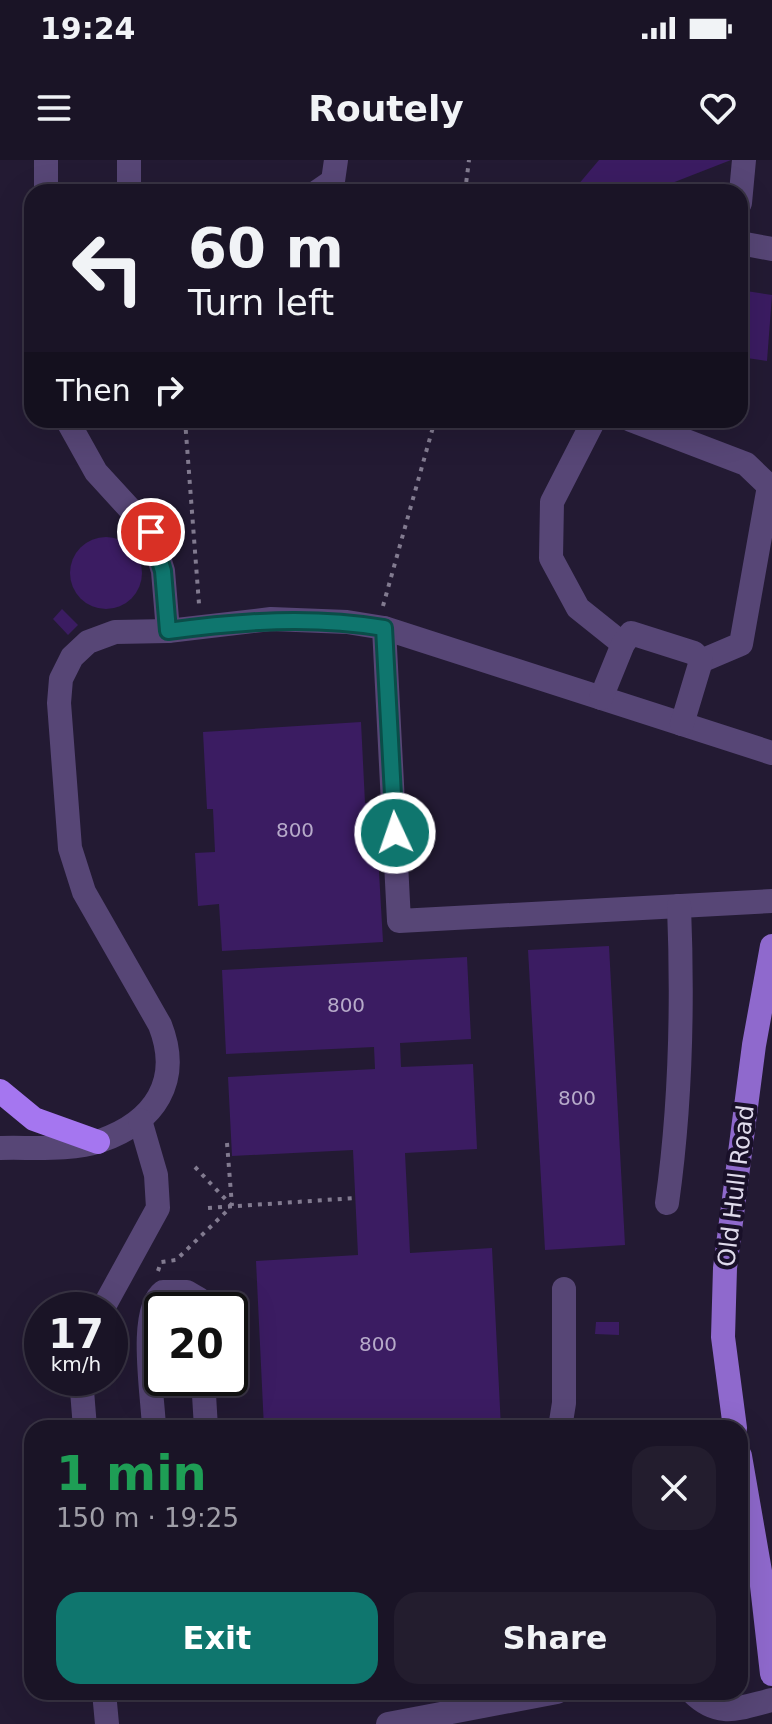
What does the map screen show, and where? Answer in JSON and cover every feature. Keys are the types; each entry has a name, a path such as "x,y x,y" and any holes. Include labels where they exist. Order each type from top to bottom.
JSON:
{"highway":[{"path":"0,1091 34,1119 98,1142"}],"main road":[{"name":"Old Hull Road","path":"734,1420 723,1337 725,1268 754,1045 772,946"},
{"path":"748,1502 761,1577 772,1674"}],"lane":[{"path":"46,160 46,184"},
{"path":"129,160 129,184"},
{"path":"329,184 333,181 336,160"},
{"path":"742,184 744,160"},
{"path":"748,244 772,249"},
{"path":"71,428 96,472 151,532 163,571 168,631"},
{"path":"590,428 552,502 551,558 578,608 623,644"},
{"path":"658,428 746,464 769,486 741,644 701,661"},
{"path":"0,1148 98,1142 140,1120 156,1103 166,1081 169,1049 160,1025 84,892 70,848 59,703 61,679 72,657 88,642 115,632 168,631 271,619 347,622 384,628 772,753"},
{"path":"384,628 399,921 772,901"},
{"path":"601,698 623,644 631,633 694,653 701,661"},
{"path":"682,724 701,661"},
{"path":"667,1203 676,1142 680,1049 679,906"},
{"path":"112,1292 158,1208 156,1175 140,1120"},
{"path":"561,1420 564,1289"},
{"path":"163,1292 185,1292"},
{"path":"82,1396 84,1420"},
{"path":"152,1396 154,1420"},
{"path":"204,1396 206,1420"},
{"path":"105,1700 107,1724"},
{"path":"388,1724 493,1700"},
{"path":"699,1707 730,1711 772,1700"}],"path":[{"path":"466,184 469,160"},
{"path":"186,428 199,610"},
{"path":"384,628 383,600 433,428"},
{"path":"227,1143 232,1206"},
{"path":"195,1167 232,1206"},
{"path":"208,1208 355,1198"},
{"path":"161,1262 176,1260 232,1206"}],"building":[{"path":"599,160 731,160 670,184 579,184"},
{"path":"748,291 772,295 767,361 748,358"},
{"path":"106,537 126,543 136,553 142,573 136,593 126,603 106,609 86,603 76,593 70,573 76,553 86,543"},
{"path":"62,609 78,625 68,635 53,619"},
{"path":"361,722 365,803 375,802 383,942 222,951 219,904 198,906 195,853 215,852 213,809 207,809 203,732"},
{"path":"609,946 625,1245 545,1250 528,950"},
{"path":"467,957 471,1039 400,1043 401,1067 473,1064 477,1149 405,1153 410,1253 492,1248 501,1420 264,1420 256,1261 358,1255 353,1150 232,1156 228,1077 375,1069 374,1047 226,1054 222,970"},
{"path":"596,1322 619,1322 619,1335 595,1334"}],"route":[{"path":"151,532 163,571 168,631 271,619 347,622 384,628 395,833"}]}
